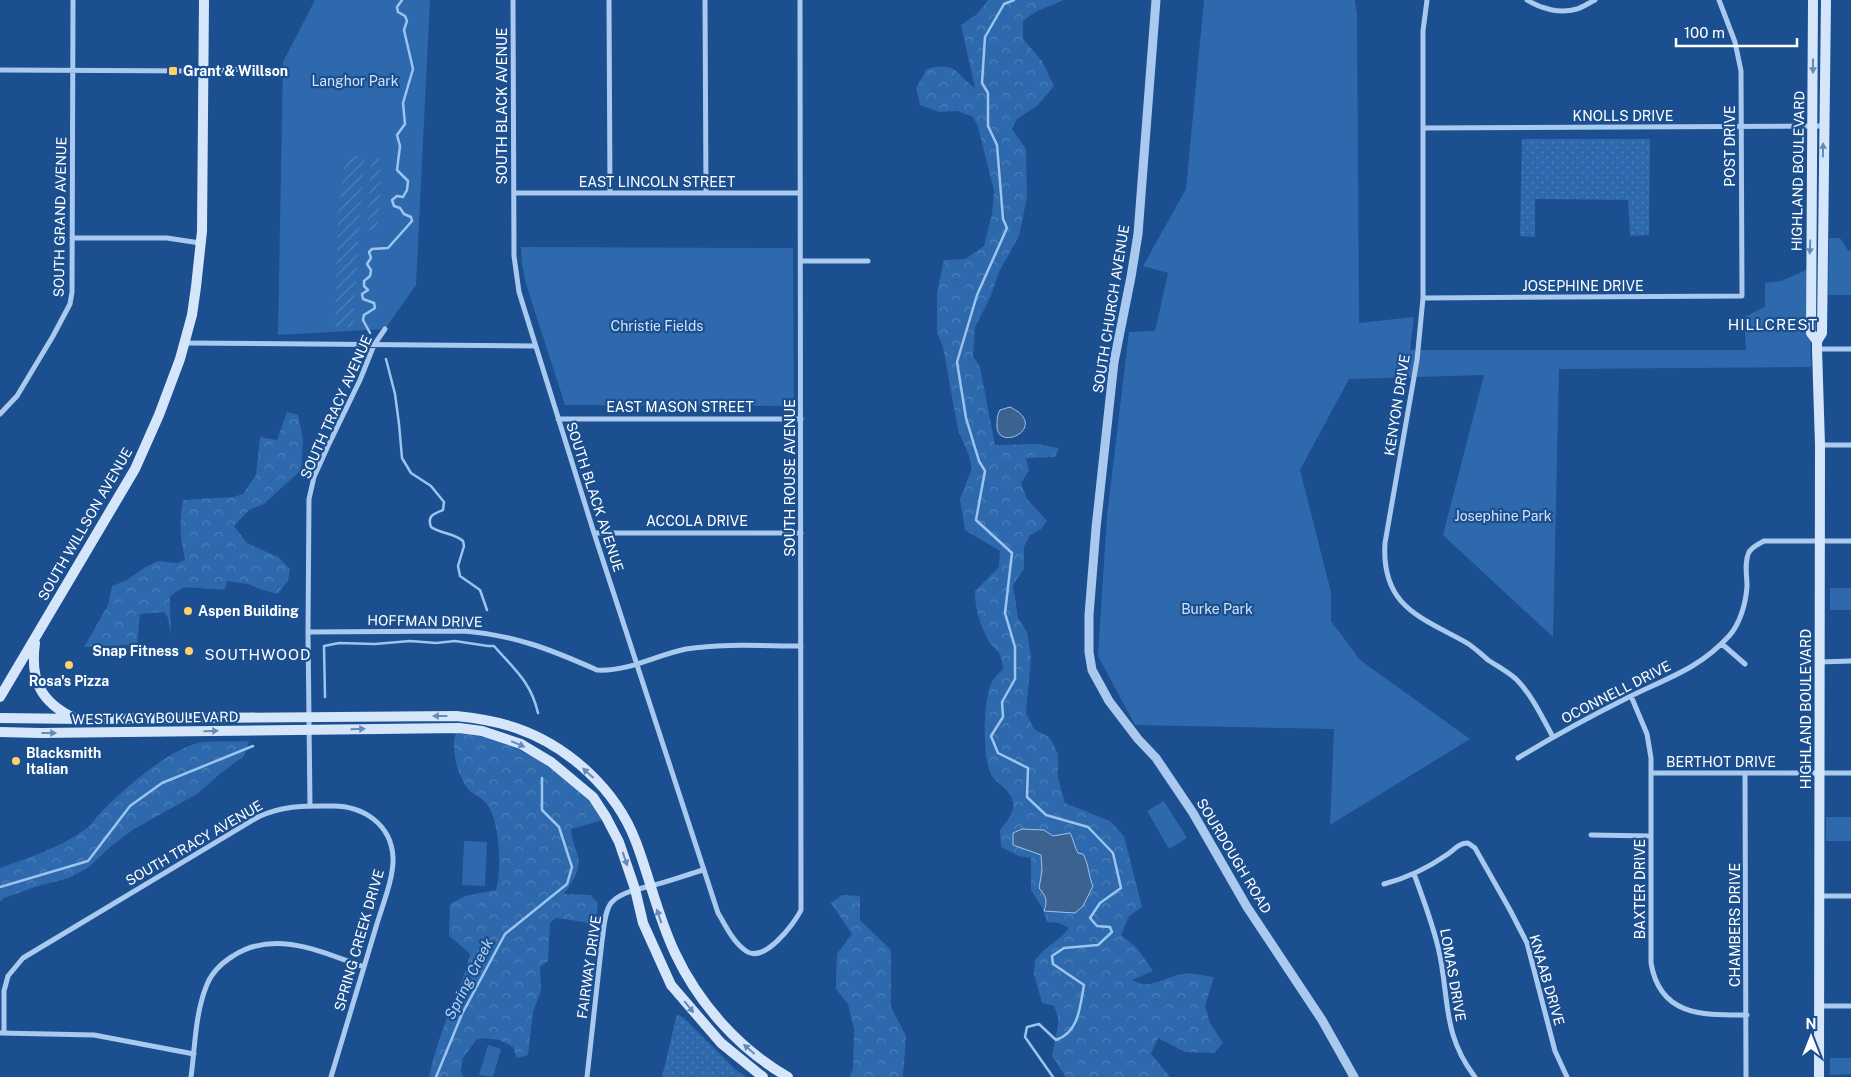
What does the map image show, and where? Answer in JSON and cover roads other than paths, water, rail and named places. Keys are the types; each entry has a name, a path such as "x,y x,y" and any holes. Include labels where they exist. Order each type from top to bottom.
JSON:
{"main road":[{"name":"SOUTH WILLSON AVENUE","path":"0,697 135,469 159,415 184,343 196,287 200,243 204,0"},
{"name":"HIGHLAND BOULEVARD","path":"1813,0 1810,333 1817,345"},
{"name":"HIGHLAND BOULEVARD","path":"1819,1077 1820,445 1817,345 1822,333 1826,0"},
{"path":"36,636 33,670 40,691 60,712 77,720"},
{"name":"WEST KAGY BOULEVARD","path":"0,718 77,720 309,716 456,716 487,720 515,727 537,737 569,757 589,773 614,801 627,821 636,841 661,921 688,979 730,1032 753,1053 788,1077"},
{"name":"WEST KAGY BOULEVARD","path":"0,732 459,728 482,731 521,744 551,762 592,797 606,816 619,842 635,889 643,923 670,985 721,1043 764,1077"}],"street":[{"name":"SOUTH GRAND AVENUE","path":"0,414 17,396 70,304 72,292 73,0"},
{"name":"SOUTH BLACK AVENUE","path":"513,0 514,256 516,279 535,346 594,533 638,663 718,913 738,945 748,953 757,954 772,945"},
{"path":"609,0 610,193"},
{"path":"705,0 706,193"},
{"name":"SOUTH ROUSE AVENUE","path":"772,945 791,926 801,910 800,0"},
{"name":"SOUTH CHURCH AVENUE","path":"1089,652 1090,582 1114,362 1138,234 1156,0"},
{"name":"KENYON DRIVE","path":"1427,0 1422,30 1423,298 1417,360 1385,543 1384,559 1390,584 1398,597 1416,616 1468,644 1515,678 1529,694 1553,737"},
{"path":"1527,0 1537,7 1564,10 1577,9 1595,0"},
{"name":"POST DRIVE","path":"1720,0 1734,42 1741,71 1742,296"},
{"path":"0,70 203,71 248,69"},
{"name":"KNOLLS DRIVE","path":"1423,128 1824,126"},
{"name":"EAST LINCOLN STREET","path":"514,193 800,193"},
{"path":"72,238 167,238 200,243"},
{"path":"801,261 868,260"},
{"name":"JOSEPHINE DRIVE","path":"1423,298 1742,296"},
{"name":"SOUTH TRACY AVENUE","path":"2,1033 4,991 8,976 23,958 258,816 288,807 310,806 309,499 314,478 360,380 374,345 384,329"},
{"path":"184,343 535,346"},
{"path":"1817,345 1851,349"},
{"name":"EAST MASON STREET","path":"558,419 801,419"},
{"path":"1820,445 1851,445"},
{"name":"ACCOLA DRIVE","path":"594,533 801,533"},
{"name":"OCONNELL DRIVE","path":"1518,758 1553,737 1631,696 1690,668 1710,655 1733,632 1740,618 1746,595 1748,555 1753,548 1764,541 1851,541"},
{"name":"HOFFMAN DRIVE","path":"308,632 464,631 485,633 535,644 597,670 608,671 621,669 673,652 711,646 801,646"},
{"path":"1722,644 1745,664"},
{"name":"SOURDOUGH ROAD","path":"1089,652 1092,670 1109,701 1138,739 1156,758 1188,804 1243,900 1322,1020 1354,1077"},
{"path":"1820,662 1851,662"},
{"name":"BAXTER DRIVE","path":"1631,696 1650,745 1652,773 1651,963 1653,973 1666,996 1684,1010 1710,1015 1747,1015"},
{"name":"BERTHOT DRIVE","path":"1652,773 1851,773"},
{"name":"CHAMBERS DRIVE","path":"1745,773 1746,1077"},
{"name":"SPRING CREEK DRIVE","path":"310,806 341,806 367,813 382,828 391,846 393,856 392,866 332,1077"},
{"path":"1591,835 1651,836"},
{"name":"KNAAB DRIVE","path":"1414,874 1438,861 1458,845 1471,844 1479,854 1526,943 1555,1051 1566,1077"},
{"name":"FAIRWAY DRIVE","path":"587,1077 605,921 610,905 620,896 635,889 703,870"},
{"path":"1384,884 1414,874"},
{"name":"LOMAS DRIVE","path":"1414,874 1430,916 1438,947 1445,984 1447,1014 1452,1035 1460,1055 1476,1077"},
{"path":"1820,896 1851,896"},
{"path":"191,1077 199,1016 207,985 215,970 227,960 242,951 264,944 288,944 319,951 364,967"},
{"path":"1819,1006 1851,1006"},
{"path":"2,1033 94,1035 194,1054"}],"waterway":[{"name":"Spring Creek","path":"370,333 363,320 364,315 375,308 374,303 363,299 362,294 368,290 364,286 364,281 370,276 371,270 367,264 371,258 369,252 372,249 388,248 412,221 411,217 404,214 400,208 394,206 392,200 397,196 403,197 407,190 408,181 397,170 400,146 397,135 405,124 403,103 413,69 404,30 407,21 405,16 398,12 397,7 402,0"},
{"path":"1014,0 1004,4 985,37 982,83 988,93 988,126 997,145 1003,219 1007,228 977,295 957,362 966,418 979,461 985,471 976,520 1012,553 1005,613 1015,647 1015,679 1002,702 1003,717 991,736 998,753 1028,768 1027,797 1046,815 1088,827 1113,853 1121,888 1100,903 1090,918 1097,926 1110,927 1112,932 1098,945 1064,948 1052,956 1053,964 1084,985 1077,1018 1070,1031 1064,1036 1056,1040 1039,1024 1027,1027 1025,1037 1053,1077"},
{"name":"Spring Creek","path":"386,359 395,394 402,458 411,473 431,486 444,502 443,510 430,518 431,527 456,536 463,541 464,546 458,566 460,576 480,590 487,610"},
{"path":"325,697 324,646 339,643 375,644 410,641 436,643 455,641 494,646 526,684 538,713"},
{"path":"0,887 88,861 130,806 162,783 253,746"},
{"name":"Spring Creek","path":"436,1077 462,1014 505,934 567,884 572,867 559,827 542,810 542,778"}],"place":[{"name":"Grant & Willson","path":"173,71"},
{"name":"Aspen Building","path":"188,611"},
{"name":"Snap Fitness","path":"189,651"},
{"name":"Rosa's Pizza","path":"69,665"},
{"name":"Blacksmith Italian","path":"16,761"}],"district":[{"name":"HILLCREST","path":"1773,325"},
{"name":"SOUTHWOOD","path":"258,655"}],"park label":[{"name":"Langhor Park","path":"355,81"},
{"name":"Christie Fields","path":"657,326"},
{"name":"Josephine Park","path":"1503,516"},
{"name":"Burke Park","path":"1217,609"}]}
